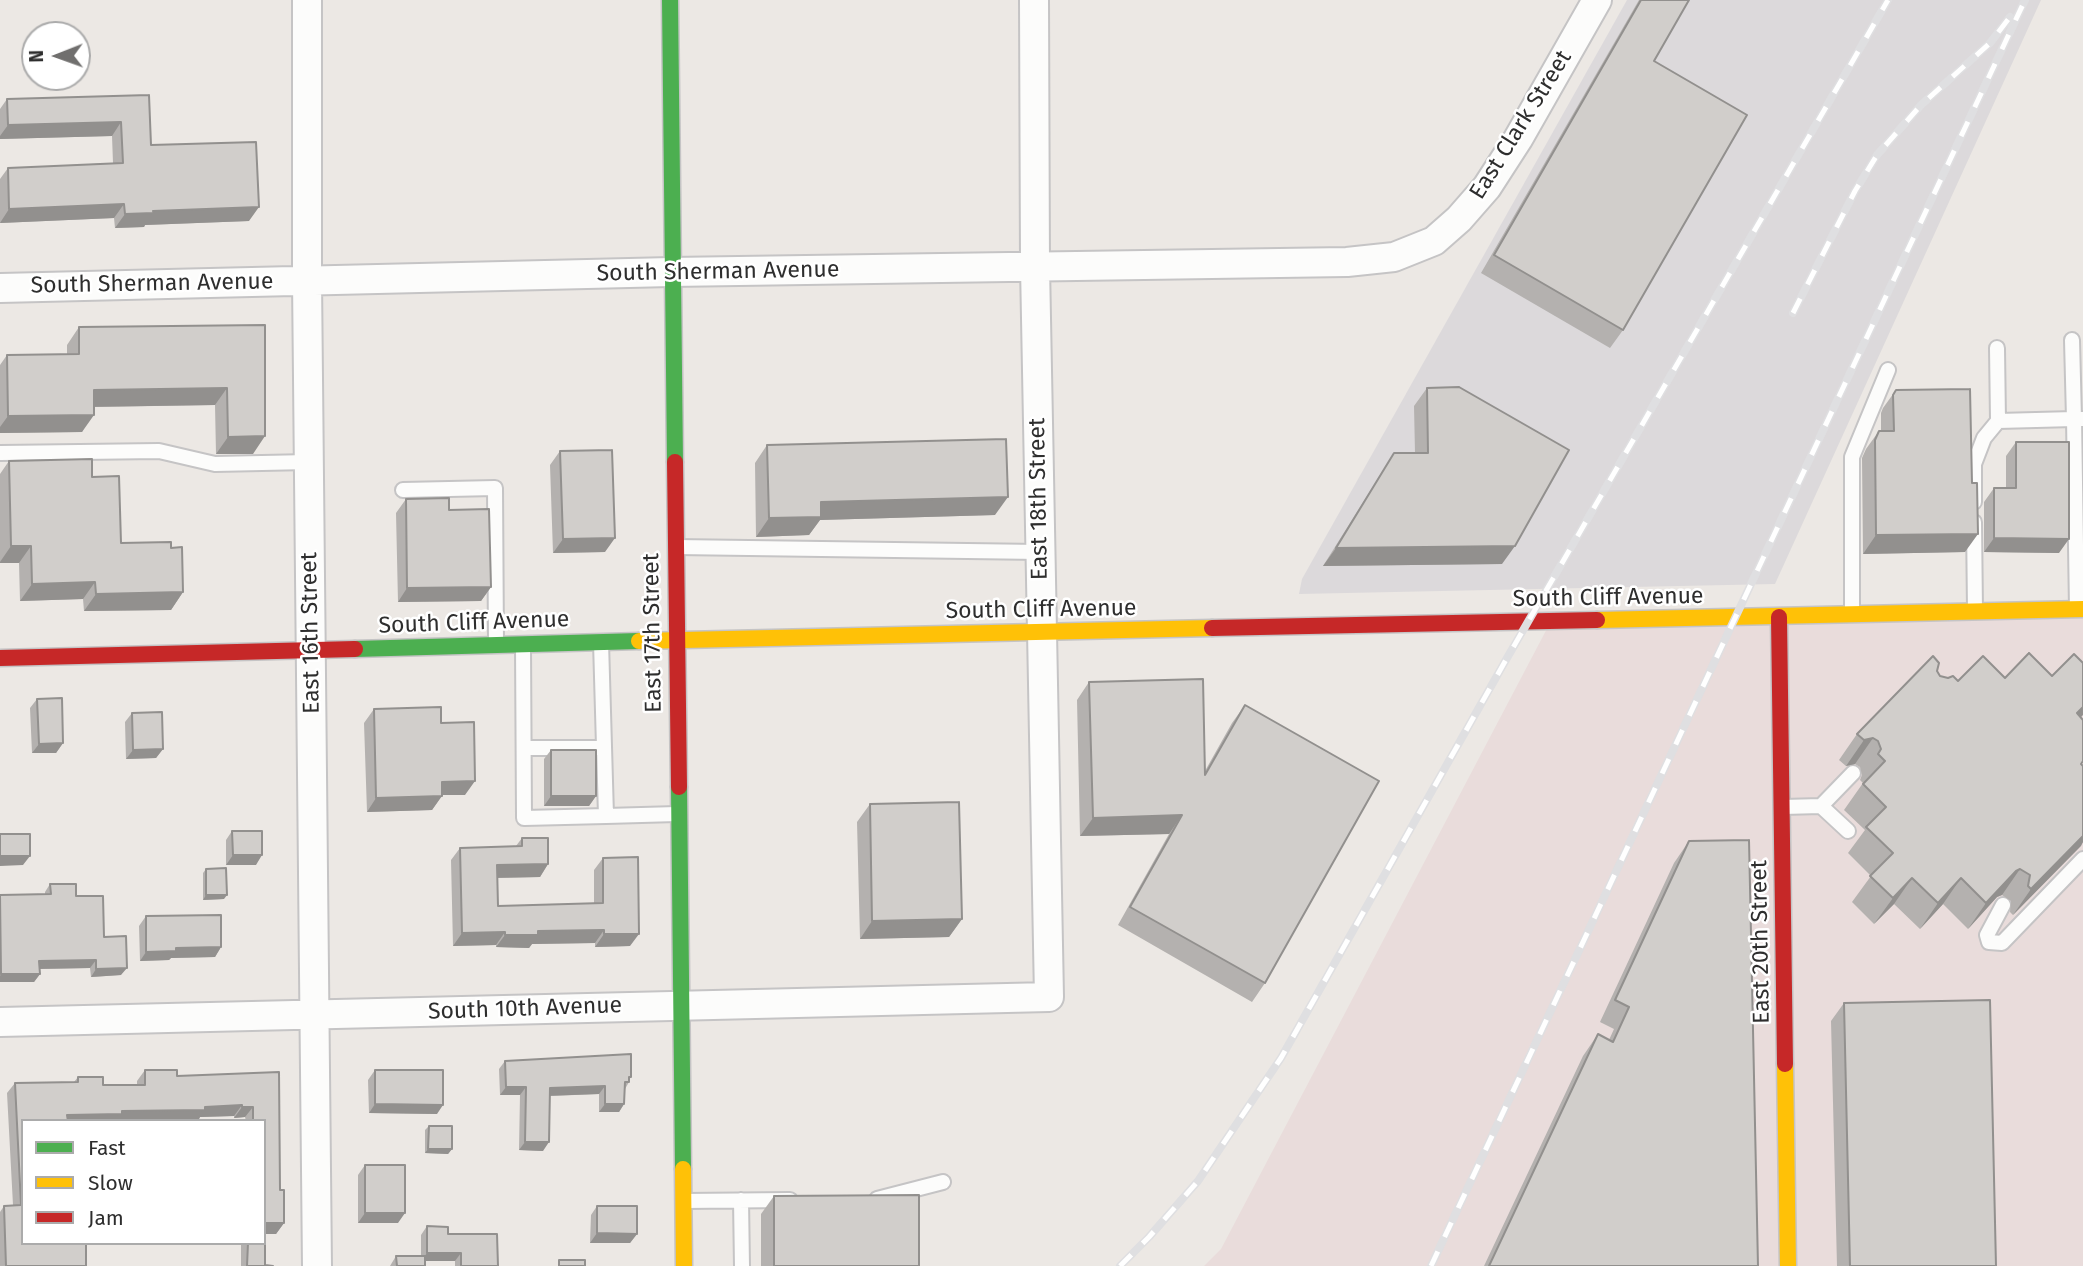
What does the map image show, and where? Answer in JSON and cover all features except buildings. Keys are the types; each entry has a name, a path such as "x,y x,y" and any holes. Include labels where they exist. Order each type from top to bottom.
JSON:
{"main road":[{"name":"East 17th Street","path":"670,0 684,1266"},
{"name":"South Cliff Avenue","path":"0,658 2080,609"},
{"name":"East 20th Street","path":"1779,617 1788,1266"}],"street":[{"name":"East 16th Street","path":"307,0 307,280 317,1266"},
{"name":"East 18th Street","path":"1034,0 1035,266 1049,998"},
{"name":"East Clark Street","path":"1434,241 1459,219 1487,187 1518,139 1597,0"},
{"name":"South Sherman Avenue","path":"0,288 671,272 1347,262 1394,257 1434,241"},
{"name":"South 10th Avenue","path":"0,1022 682,1004 1049,998"}],"lane":[{"path":"2072,340 2078,419 2080,609"},
{"path":"1975,612 1973,464 1984,438 1998,421 1997,348"},
{"path":"1852,615 1852,457 1888,370"},
{"path":"1998,421 2078,419"},
{"path":"0,453 159,451 215,464 309,462"},
{"path":"403,491 495,488 496,645"},
{"path":"675,547 1040,552"},
{"path":"601,642 606,816"},
{"path":"523,644 524,818 679,814"},
{"path":"524,748 604,748"},
{"path":"1821,806 1853,773"},
{"path":"1782,807 1821,806 1849,831"},
{"path":"2003,905 1987,935 1989,942 2002,943 2083,859"},
{"path":"865,1199 879,1199 943,1182"},
{"path":"741,1200 742,1266"},
{"path":"684,1201 810,1200"}],"shaded area":[{"path":"1627,0 2041,0 1775,584 1299,594 1302,579"},
{"path":"2083,609 2083,1266 1204,1266 1221,1249 1551,621"}],"railway":[{"path":"1120,1266 1198,1181 1281,1058 1507,658 1888,0"},
{"path":"1431,1266 2025,0"},
{"path":"1793,313 1855,191 1877,155 1921,105 1990,43 2010,17"}],"traffic: fast":[{"path":"670,0 675,462"},
{"path":"355,649 639,641"},
{"path":"679,787 683,1169"}],"traffic: slow":[{"path":"1597,620 2083,609"},
{"path":"639,641 1212,628"},
{"path":"1785,1064 1788,1266"},
{"path":"683,1169 684,1266"}],"traffic: jam":[{"path":"675,462 679,787"},
{"path":"1779,617 1785,1064"},
{"path":"1212,628 1597,620"},
{"path":"0,658 355,649"}]}
